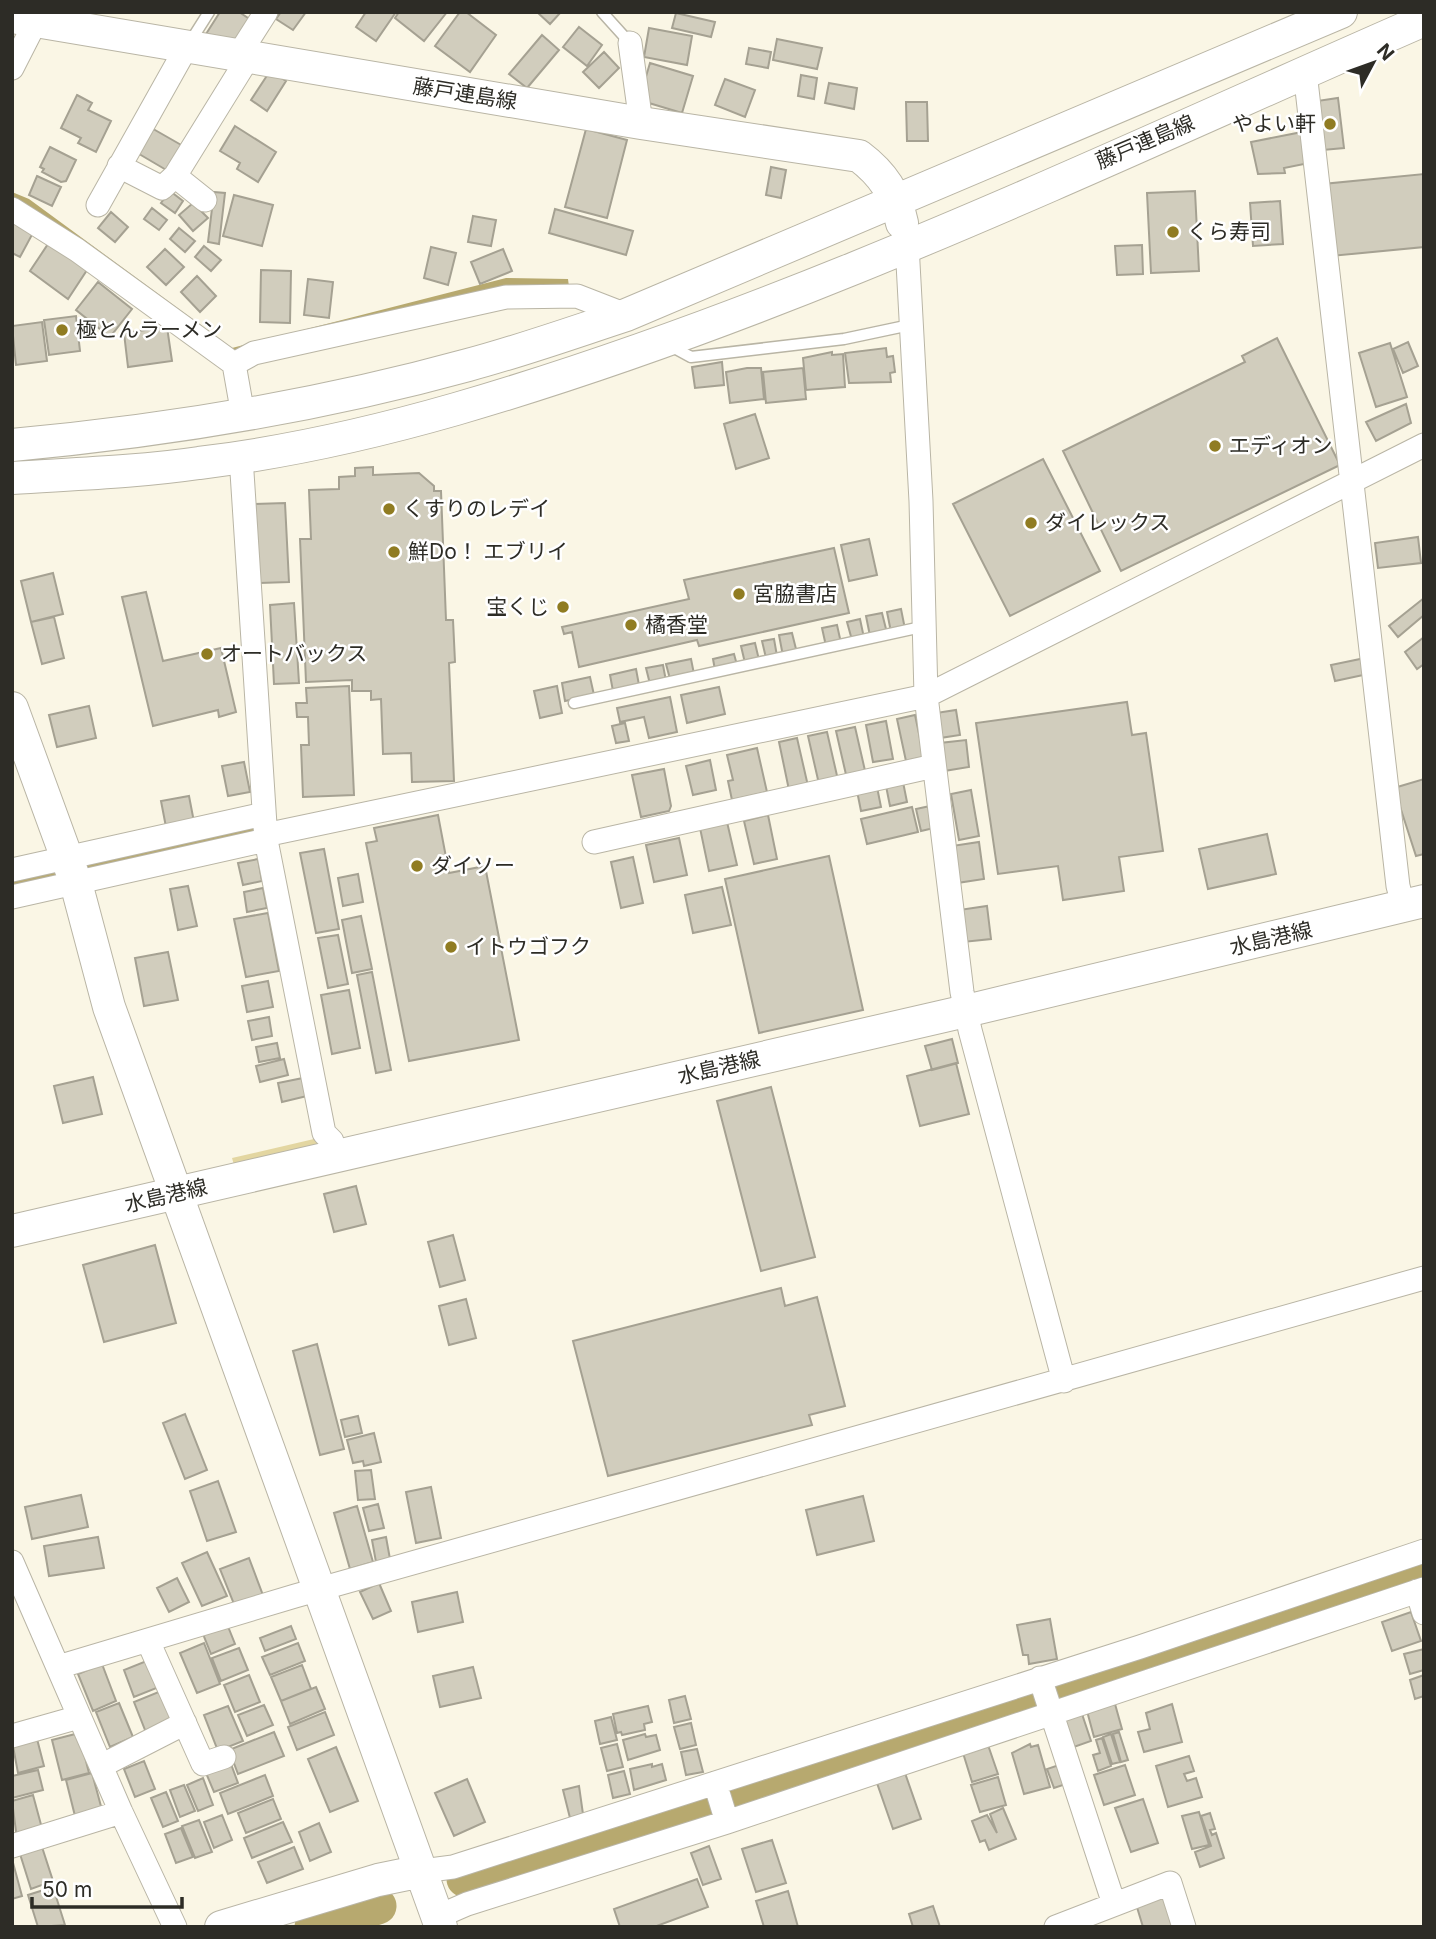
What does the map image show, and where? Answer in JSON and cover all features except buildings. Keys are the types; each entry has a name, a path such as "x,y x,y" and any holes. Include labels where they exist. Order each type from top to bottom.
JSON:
{"street":[{"path":"119,166 162,188 174,176 266,12"},
{"name":"藤戸連島線","path":"897,202 1341,12"},
{"name":"藤戸連島線","path":"29,17 186,48 640,123 859,156 878,170 897,202 907,245 1424,20"},
{"path":"12,68 29,17"},
{"path":"630,43 640,123"},
{"path":"98,205 186,48"},
{"path":"1305,72 1398,886 1414,904"},
{"path":"174,176 205,201"},
{"path":"12,444 166,428 243,415 376,388 470,365 626,315 897,202"},
{"path":"12,209 78,250 234,364 243,415"},
{"path":"12,478 130,470 241,457 454,410 664,343 907,245 927,690 934,766 966,1011 1064,1381"},
{"path":"234,364 254,353 506,297 577,296 626,315"},
{"path":"12,870 61,872 927,690 1350,479 1424,445"},
{"path":"241,457 265,829 324,1133 332,1142 335,1155"},
{"path":"12,497 95,488 130,470"},
{"path":"12,708 61,872 422,1871 431,1923 467,1903 1041,1682 1346,1580 1424,1550"},
{"path":"594,842 934,766"},
{"path":"12,769 61,872"},
{"path":"12,897 61,872"},
{"name":"水島港線","path":"12,1231 966,1011 1414,904"},
{"path":"58,1667 319,1590 1424,1278"},
{"path":"12,1562 21,1607 58,1667 175,1927"},
{"path":"1346,1580 1355,1609"},
{"path":"221,1927 378,1880 453,1867 722,1804 1050,1711 1355,1609 1420,1590 1424,1614"},
{"path":"148,1641 203,1765 224,1757"},
{"path":"1041,1682 1114,1905"},
{"path":"12,1736 79,1717"},
{"path":"101,1766 184,1723"},
{"path":"12,1846 121,1812"},
{"path":"1056,1927 1170,1883 1184,1927"}],"lane":[{"path":"186,48 209,12"},
{"path":"602,12 630,43"},
{"path":"664,343 691,356 844,339 910,325"},
{"path":"573,703 926,626"}],"shaded area":[{"path":"12,192 29,199 232,348 506,278 568,279 569,287 231,357 12,204"},
{"path":"253,826 254,833 12,887 12,879"},
{"path":"314,1139 326,1143 234,1165 232,1158"}],"waterway":[{"path":"465,1879 815,1771 1424,1567"},
{"path":"728,1809 848,1770"},
{"path":"469,1890 718,1812"},
{"path":"313,1927 378,1906"},
{"path":"356,1927 382,1919"}],"place":[{"name":"やよい軒","path":"1330,124"},
{"name":"くら寿司","path":"1173,232"},
{"name":"極とんラーメン","path":"62,330"},
{"name":"エディオン","path":"1215,446"},
{"name":"くすりのレデイ","path":"389,509"},
{"name":"ダイレックス","path":"1031,523"},
{"name":"鮮Do！ エブリイ","path":"394,552"},
{"name":"宮脇書店","path":"739,594"},
{"name":"宝くじ","path":"563,607"},
{"name":"橘香堂","path":"631,625"},
{"name":"オートバックス","path":"207,654"},
{"name":"ダイソー","path":"417,866"},
{"name":"イトウゴフク","path":"451,947"}]}
